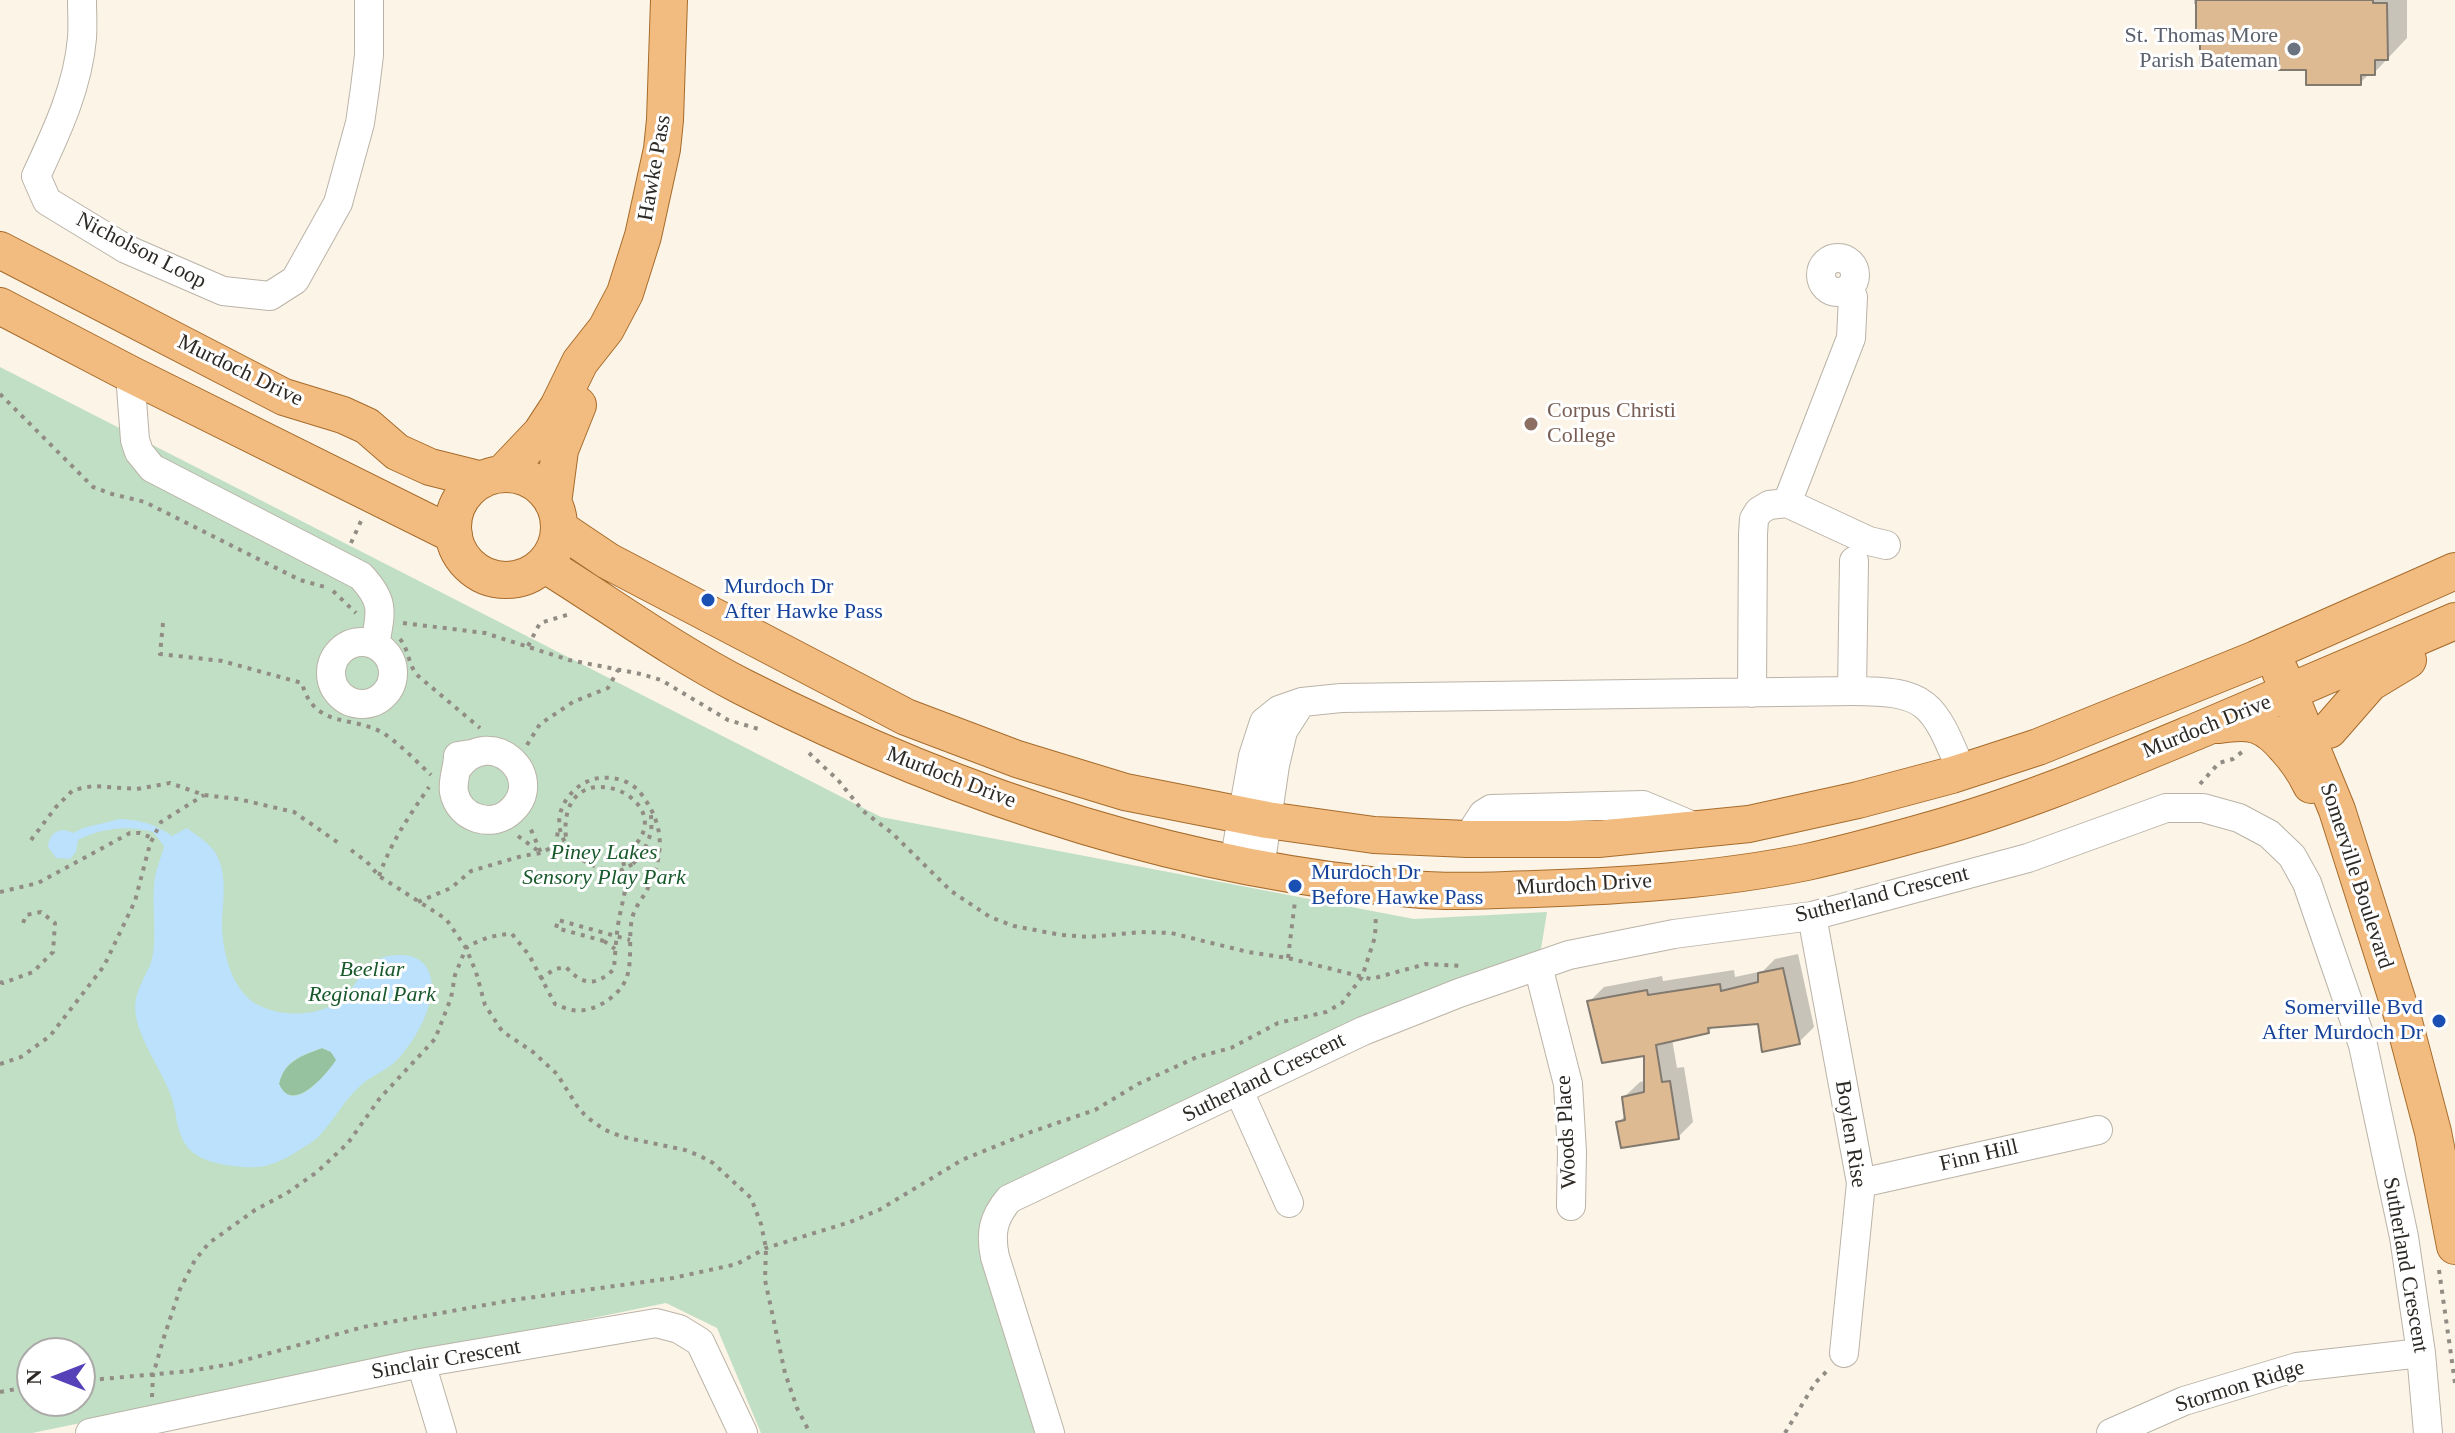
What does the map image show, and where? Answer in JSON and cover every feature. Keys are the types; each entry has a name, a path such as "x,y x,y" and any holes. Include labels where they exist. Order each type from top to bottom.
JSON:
{"main road":[{"name":"Hawke Pass","path":"492,477 541,433 580,362 606,329 625,293 658,173 665,120 669,0"},
{"name":"Murdoch Drive","path":"0,250 284,397 343,415 367,426 388,446 408,457 430,467 492,477"},
{"path":"0,306 136,396 355,486 454,535"},
{"name":"Hawke Pass","path":"556,515 560,450 568,425 594,371 606,329"},
{"path":"136,396 169,337"},
{"path":"517,475 531,480 544,490 556,515 556,545 544,564 518,579 490,578 476,571 458,549 454,535 456,509 471,487 492,477 517,475"},
{"name":"Murdoch Drive","path":"556,515 608,561 906,717 1017,759 1125,792 1255,818 1374,835 1467,839 1598,839 1749,824 1858,800 1962,772 2038,747 2282,647 2455,571"},
{"name":"Murdoch Drive","path":"544,564 708,668 860,742 996,798 1088,828 1247,865 1355,883 1436,891 1600,887 1735,873 1807,862 1919,833 2103,771 2455,621"},
{"path":"2329,730 2370,683 2455,632"},
{"name":"Somerville Boulevard","path":"2282,647 2299,689 2403,1018 2433,1132 2455,1246"},
{"name":"Somerville Boulevard","path":"2299,689 2329,730 2420,1014 2455,1159"},
{"path":"2207,726 2241,722 2258,725 2276,736 2302,766 2326,818 2355,867"}],"street":[{"name":"Nicholson Loop","path":"82,0 82,40 76,72 56,134 36,176 47,201 126,249 223,291 270,296 295,280 338,203 360,123 369,55 369,0"},
{"path":"1787,503 1851,338 1853,297 1849,288"},
{"path":"136,396 135,440 139,452 152,468 361,576 378,594 379,620 386,640"},
{"path":"1752,693 1754,519 1759,511 1769,505 1787,503 1869,541 1886,545"},
{"path":"1852,691 1854,561"},
{"path":"1247,865 1255,818 1253,756 1264,722 1279,710 1302,702 1341,698 1852,691 1900,693 1920,700 1929,709 1946,733 1962,772"},
{"name":"Sutherland Crescent","path":"1050,1433 991,1238 997,1216 1009,1199 1363,1031 1538,966 1581,952 1660,936 1812,916 2028,858 2166,808 2203,808 2239,818 2269,834 2292,856 2307,883 2363,1045 2404,1237 2421,1353 2428,1433"},
{"name":"Boylen Rise","path":"1812,916 1861,1183 1844,1353"},
{"name":"Woods Place","path":"1538,966 1568,1084 1571,1206"},
{"path":"1239,1091 1289,1203"},
{"name":"Finn Hill","path":"1861,1183 2098,1130"},
{"name":"Sinclair Crescent","path":"90,1433 421,1363 656,1323 679,1329 700,1342 743,1433"},
{"name":"Stormon Ridge","path":"2111,1433 2184,1401 2297,1367 2421,1353"},
{"path":"421,1363 442,1433"}],"path":[{"path":"163,623 160,654 222,661 302,683 305,695 323,714 331,719 381,732 434,778 401,825 379,876"},
{"path":"386,640 407,648 412,669 471,750"},
{"path":"522,754 540,724 573,702 608,688 618,670"},
{"path":"137,1425 152,1403 153,1375 180,1289 195,1260 209,1243 317,1172 348,1143 380,1098 435,1039 466,948 493,937 512,934 529,955 555,1004 574,1011 595,1007 618,993 627,978 632,917 647,888 660,849 659,827 636,786 619,779 592,779 566,800 560,812 556,845 541,853 471,871 451,888 417,902"},
{"path":"31,840 73,790 93,786 137,789 170,783 204,795 294,812 340,844"},
{"path":"540,979 555,969 566,967 574,976 588,982 604,979 614,969 627,878 622,856 638,843 643,829 643,818 633,797 621,790 604,787 589,789 579,795 569,806 564,822 566,845"},
{"path":"633,797 639,791"},
{"path":"0,1064 21,1057 50,1036 104,966 135,901 152,837 159,825 204,795"},
{"path":"559,827 566,845 585,864 607,871 620,871 633,864 648,844 651,830 648,804"},
{"path":"0,892 38,883 130,833 152,837"},
{"path":"351,850 379,876 446,919 466,948 485,1005 502,1031 533,1052 557,1074 588,1118 605,1130 685,1150 713,1163 751,1198 766,1248 765,1280 785,1373 810,1433"},
{"path":"1288,958 1295,900 1307,903"},
{"path":"96,1380 231,1364 363,1327 417,1316 673,1278 737,1264 766,1248 879,1210 962,1160 1095,1110 1138,1084 1197,1057 1231,1048 1278,1023 1326,1012 1342,1003 1362,977 1375,937 1376,911 1368,911"},
{"path":"0,982 33,972 53,952 55,923 41,912 26,915 22,926"},
{"path":"615,949 604,941 556,928 558,920 629,942"},
{"path":"1785,1433 1815,1383 1844,1353"}],"green space":[{"name":"Beeliar Regional Park","path":"0,367 881,817 1414,919 1547,912 1540,955 1367,1014 1235,1083 1009,1191 989,1207 981,1224 980,1243 1039,1433 761,1433 717,1328 666,1303 32,1433 0,1433"},
{"path":"322,1048 331,1052 337,1060 332,1066 318,1082 301,1094 285,1092 279,1084 285,1070 295,1060"}],"water":[{"path":"120,819 135,820 172,836 187,828 209,845 219,860 223,878 222,923 230,970 242,992 260,1006 296,1014 320,1010 342,999 365,969 377,960 397,955 412,957 423,963 430,974 432,986 420,1028 405,1051 353,1093 318,1137 284,1159 261,1167 244,1167 215,1163 198,1156 189,1149 181,1135 170,1093 141,1034 135,1009 139,989 152,958 154,882 164,846 153,832 115,829 78,840 76,852 70,859 56,858 48,847 53,835 64,830 73,833","holes":["322,1048 331,1052 336,1060 317,1083 301,1094 292,1096 285,1093 279,1084 290,1064"]}],"building":[{"name":"St. Thomas More Parish Bateman","path":"2196,0 2373,0 2373,3 2387,3 2388,60 2375,60 2375,75 2361,75 2361,85 2306,85 2306,70 2279,70 2279,58 2234,58 2234,66 2200,67"},
{"path":"1783,968 1800,1044 1762,1052 1758,1024 1708,1028 1709,1033 1656,1045 1662,1082 1670,1081 1679,1139 1621,1148 1616,1122 1625,1120 1622,1097 1644,1092 1644,1056 1602,1063 1587,1001 1647,990 1648,995 1720,984 1721,991 1758,982 1758,973"}],"place":[{"name":"St. Thomas More Parish Bateman","path":"2294,49"},
{"name":"Corpus Christi College","path":"1531,424"},
{"name":"Murdoch Dr After Hawke Pass","path":"708,600"},
{"name":"Murdoch Dr Before Hawke Pass","path":"1295,886"},
{"name":"Somerville Bvd After Murdoch Dr","path":"2439,1021"}],"park label":[{"name":"Piney Lakes Sensory Play Park","path":"604,866"}]}
